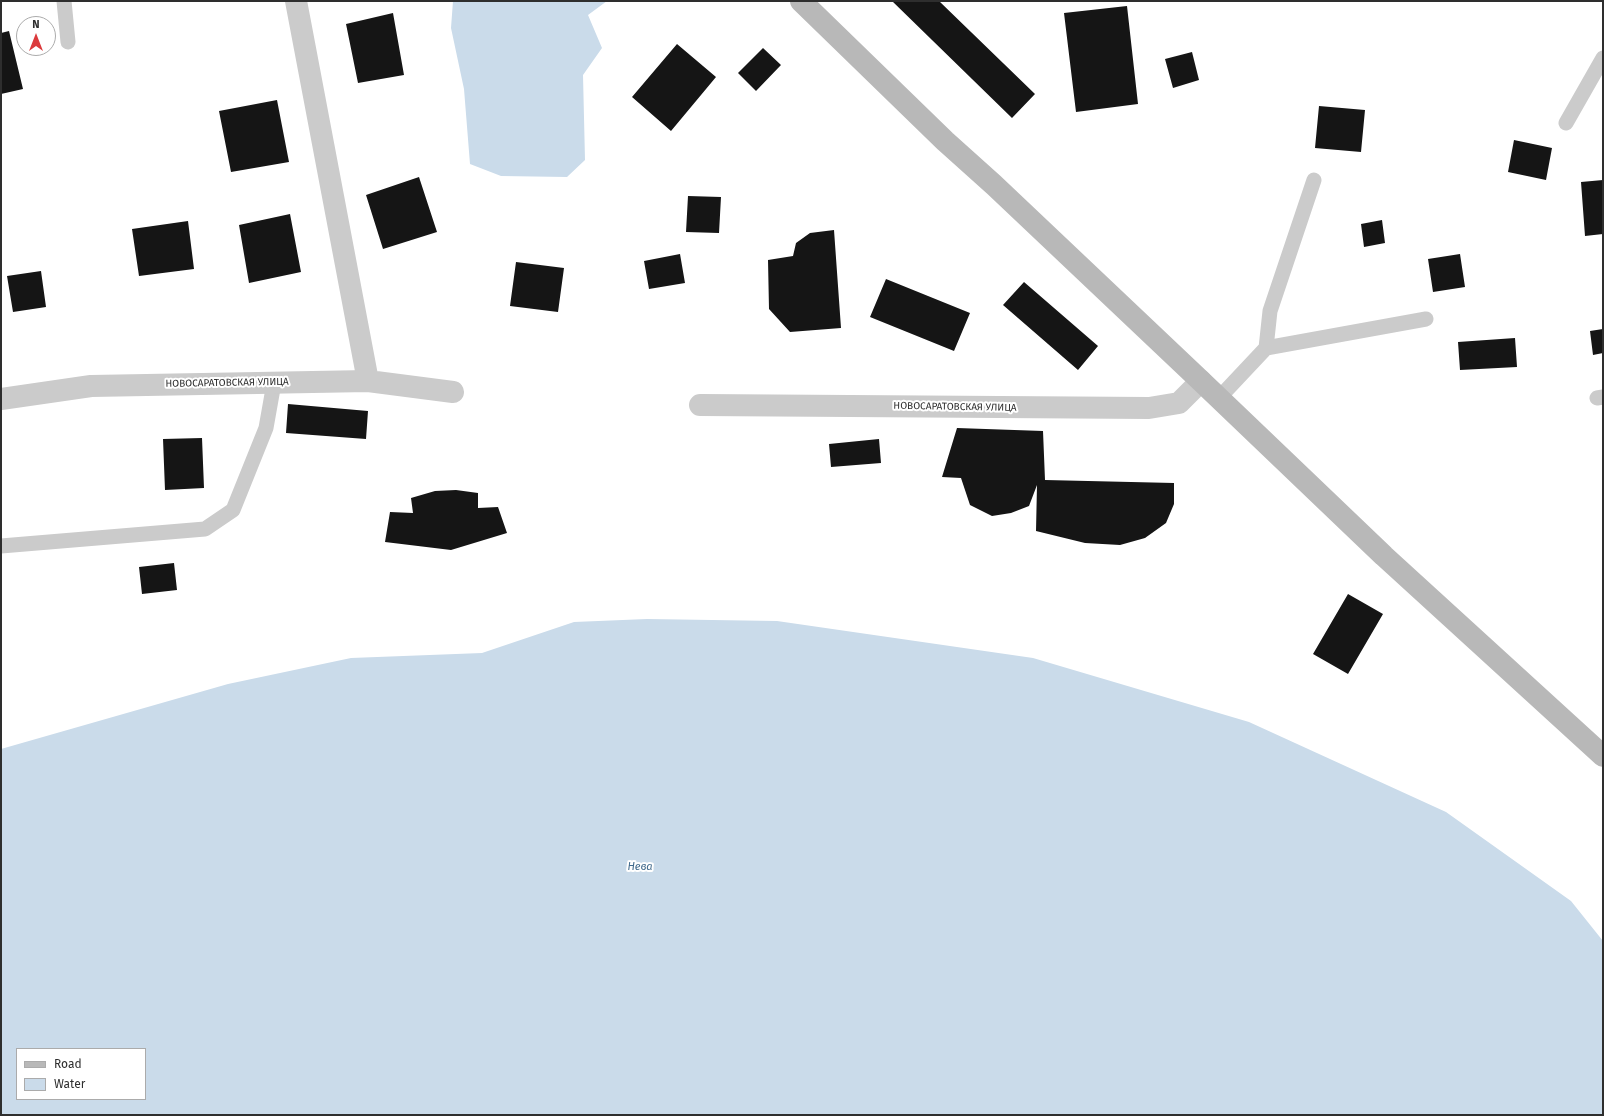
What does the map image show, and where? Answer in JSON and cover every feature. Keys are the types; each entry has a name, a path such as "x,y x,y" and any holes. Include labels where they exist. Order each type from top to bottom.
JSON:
{"main road":[{"path":"800,1 945,141 994,185 1384,556 1603,756"}],"street":[{"path":"296,1 368,381"},
{"name":"НОВОСАРАТОВСКАЯ УЛИЦА","path":"1,399 90,386 368,381 453,392"},
{"name":"НОВОСАРАТОВСКАЯ УЛИЦА","path":"700,405 1149,408 1180,403 1201,381"}],"lane":[{"path":"64,1 68,42"},
{"path":"1566,123 1603,58"},
{"path":"1266,348 1270,311 1314,180"},
{"path":"1219,398 1266,348 1426,320"},
{"path":"1,546 205,529 233,510 266,428 274,383"}],"water":[{"path":"453,1 607,1 588,15 602,48 583,75 585,160 567,177 501,176 470,164 464,89 451,28"},
{"name":"Нева","path":"647,619 777,621 1033,658 1249,722 1446,812 1571,901 1603,941 1603,1115 1,1115 1,749 228,684 351,658 482,653 574,622"}],"building":[{"path":"892,1 939,1 1035,94 1012,118"},
{"path":"1127,6 1138,104 1076,112 1064,13"},
{"path":"393,13 404,75 358,83 346,24"},
{"path":"9,31 23,89 1,94 1,33"},
{"path":"677,44 716,77 671,131 632,97"},
{"path":"763,48 781,65 756,91 738,73"},
{"path":"1192,52 1199,80 1173,88 1165,59"},
{"path":"277,100 289,162 231,172 219,111"},
{"path":"1319,106 1365,110 1361,152 1315,148"},
{"path":"1514,140 1552,148 1546,180 1508,172"},
{"path":"419,177 437,232 383,249 366,195"},
{"path":"1603,180 1603,234 1585,236 1581,182"},
{"path":"688,196 721,197 719,233 686,232"},
{"path":"290,214 301,272 249,283 239,225"},
{"path":"1382,220 1385,243 1364,247 1361,224"},
{"path":"188,221 194,269 139,276 132,229"},
{"path":"834,230 841,328 790,332 769,309 768,260 793,256 796,243 810,233"},
{"path":"680,254 685,283 649,289 644,261"},
{"path":"1460,254 1465,287 1433,292 1428,259"},
{"path":"516,262 564,268 558,312 510,306"},
{"path":"41,271 46,307 13,312 7,276"},
{"path":"886,279 970,313 954,351 870,317"},
{"path":"1024,282 1098,346 1078,370 1003,305"},
{"path":"1603,329 1603,353 1593,355 1590,331"},
{"path":"1515,338 1517,367 1460,370 1458,342"},
{"path":"288,404 368,411 366,439 286,433"},
{"path":"957,428 1043,431 1045,480 1174,483 1174,504 1166,523 1145,538 1120,545 1085,543 1036,531 1037,485 1029,506 1011,513 992,516 970,505 961,478 942,477"},
{"path":"202,438 204,488 165,490 163,439"},
{"path":"879,439 881,463 831,467 829,444"},
{"path":"456,490 478,493 478,508 498,507 507,533 451,550 385,542 390,512 413,513 411,498 435,491"},
{"path":"174,563 177,590 142,594 139,567"},
{"path":"1348,594 1383,614 1348,674 1313,654"}]}
